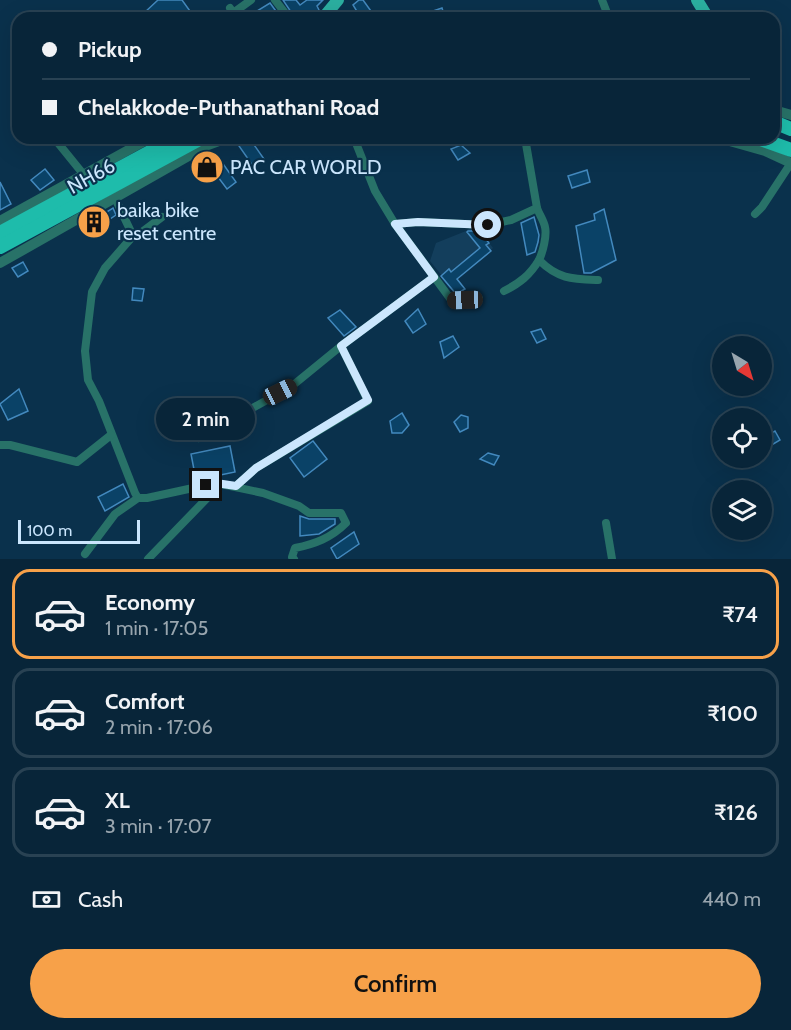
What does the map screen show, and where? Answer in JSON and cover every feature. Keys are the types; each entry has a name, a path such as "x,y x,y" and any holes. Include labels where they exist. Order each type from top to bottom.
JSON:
{"highway":[{"path":"0,233 165,144"},
{"name":"NH66","path":"0,247 190,144"},
{"path":"774,144 791,150"}],"main road":[{"path":"327,12 338,0"}],"street":[{"path":"234,12 251,0"},
{"path":"275,0 284,12"},
{"path":"230,8 232,12"},
{"path":"59,144 84,175"},
{"name":"NH66","path":"0,221 139,144"},
{"name":"NH66","path":"0,263 211,144"},
{"path":"356,144 375,190 395,224 452,301 479,299"},
{"path":"504,291 527,277 545,249 543,239 545,227 537,208 526,144"},
{"path":"740,144 765,151 791,163 755,214"},
{"path":"115,198 133,236"},
{"path":"395,224 418,222 488,225 511,220 537,208"},
{"path":"138,498 99,401 88,380 85,351 92,292 98,278 133,236 162,217"},
{"path":"539,260 550,271 571,279 598,280"},
{"path":"199,438 292,386 341,346 434,277"},
{"path":"236,486 256,468 368,400 341,346"},
{"path":"0,445 10,445 77,462 111,435"},
{"path":"148,559 213,492 216,483"},
{"path":"85,554 115,514 138,498 216,483 263,493 299,506 309,513 340,513 346,523 313,545 295,548 292,556 294,559"},
{"path":"606,523 612,559"}],"shaded area":[{"path":"474,224 493,248 456,279 456,293 430,261 436,243 466,231"}],"building":[{"path":"158,0 182,0 191,12 145,12"},
{"path":"283,0 296,0 300,5 307,0 323,0 317,6 319,10 317,12 291,12"},
{"path":"363,0 372,12 357,12 353,5"},
{"path":"270,3 277,12 255,12"},
{"path":"442,8 443,12 430,12"},
{"path":"254,144 264,159 253,166 239,146"},
{"path":"461,145 470,153 458,160 451,149"},
{"path":"216,154 236,182 227,189 218,177 211,182 205,174 199,179 193,170"},
{"path":"45,169 54,180 40,190 31,180"},
{"path":"587,170 590,182 572,188 568,176"},
{"path":"0,182 11,204 0,210"},
{"path":"113,208 116,215 110,219 106,213 95,228 91,229 87,224"},
{"path":"604,209 616,260 591,273 584,273 576,226 595,220 594,214"},
{"path":"534,217 539,235 538,242 535,252 527,255 521,223"},
{"path":"468,231 479,231 489,243 486,245 491,251 457,279 465,289 456,294 441,276 449,269 451,272 480,248"},
{"path":"23,262 28,271 18,277 12,268"},
{"path":"133,288 144,289 142,301 132,300"},
{"path":"418,309 426,324 413,333 405,321"},
{"path":"340,310 356,327 344,336 328,318"},
{"path":"541,329 546,339 537,343 531,332"},
{"path":"453,336 459,347 444,358 440,342"},
{"path":"19,389 28,411 8,420 0,404"},
{"path":"402,413 409,425 402,433 392,433 390,421"},
{"path":"461,415 468,417 468,428 460,432 454,422"},
{"path":"775,431 780,440 772,445 772,433"},
{"path":"313,441 327,459 304,477 290,458"},
{"path":"230,446 235,472 196,480 191,454"},
{"path":"488,453 499,456 494,465 480,459"},
{"path":"123,484 129,497 105,511 98,497"},
{"path":"300,516 309,519 335,519 335,524 319,534 300,536"},
{"path":"354,532 359,544 337,559 331,548"}],"place":[{"name":"PAC CAR WORLD","path":"207,167"},
{"name":"baika bike reset centre","path":"94,222"}],"route":[{"path":"206,485 216,483 236,486 256,468 368,400 341,346 434,277 395,224 418,222 488,225"}]}
